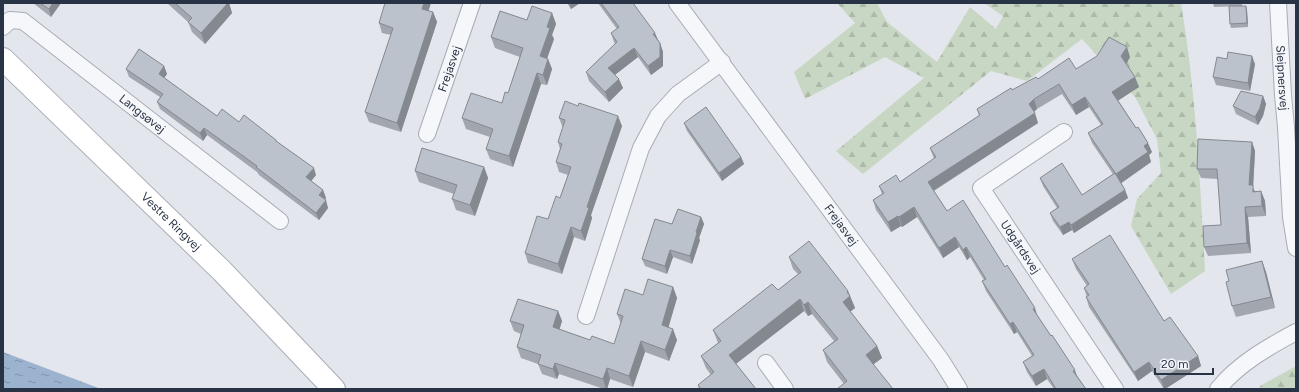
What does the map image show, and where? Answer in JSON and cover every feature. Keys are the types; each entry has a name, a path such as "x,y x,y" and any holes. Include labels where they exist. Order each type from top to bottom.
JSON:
{"main road":[{"name":"Vestre Ringvej","path":"3,59 222,271 334,389"}],"street":[{"name":"Frejasvej","path":"427,134 472,3"},
{"name":"Frejasvej","path":"677,3 941,360 959,389"},
{"name":"Sleipnersvej","path":"1278,3 1291,217 1296,248"},
{"name":"Langsøvej","path":"3,27 10,20 24,21 280,221"},
{"path":"586,316 641,148 658,116 678,94 722,62"},
{"name":"Udgårdsvej","path":"1064,132 981,188 1115,389"},
{"path":"1218,389 1226,378 1266,348 1296,332"},
{"path":"766,362 785,389"}],"green space":[{"path":"837,3 877,3 887,22 937,62 970,7 996,29 1003,16 984,3 1181,3 1194,103 1205,271 1171,294 1131,226 1137,199 1161,173 1157,139 1135,97 1082,39 1027,81 991,71 863,174 836,151 924,78 885,57 805,99 794,72 855,23"},
{"path":"1296,366 1296,389 1259,389 1260,386"}],"water":[{"path":"3,352 101,389 3,389"}],"building":[{"path":"40,3 53,3 49,9"},
{"path":"175,3 228,3 201,33 188,22 192,18"},
{"path":"385,3 424,3 422,9 433,12 397,123 365,112 393,28 379,23"},
{"path":"601,3 633,3 655,33 653,34 660,43 660,57 648,66 634,48 608,68 619,79 605,92 586,72 617,42 611,33 619,27"},
{"path":"532,6 552,13 547,27 550,28 540,56 548,59 543,75 537,73 509,156 486,149 493,129 462,118 471,93 502,103 505,92 508,93 523,48 491,37 500,11 527,20"},
{"path":"1229,6 1246,6 1247,23 1230,24"},
{"path":"1109,37 1127,47 1121,56 1135,77 1112,92 1148,143 1144,146 1148,152 1116,174 1088,133 1103,124 1085,97 1072,105 1059,84 1034,99 1029,104 1035,113 928,182 947,211 963,200 1005,267 1007,265 1035,308 1033,309 1051,336 1052,335 1075,370 1073,371 1086,389 1056,389 1044,369 1032,376 1023,362 1034,355 1013,322 1010,324 982,281 986,279 966,247 963,250 955,237 939,248 914,207 888,222 873,200 884,193 879,186 896,175 900,182 936,157 930,148 980,115 977,109 1011,88 1012,90 1036,77 1038,79 1069,58 1076,69 1097,56"},
{"path":"139,49 164,66 159,74 217,116 222,109 239,122 244,115 276,141 314,168 306,177 323,190 319,195 326,200 316,213 256,167 257,166 204,128 200,133 157,102 163,94 126,69"},
{"path":"1228,52 1252,56 1248,83 1213,77 1217,57 1227,59"},
{"path":"1241,91 1263,96 1260,108 1255,117 1233,106"},
{"path":"565,101 578,106 579,103 618,116 587,207 589,208 581,231 571,227 558,264 525,253 537,216 548,219 556,196 560,198 571,167 556,162 562,144 558,142 565,120 559,118"},
{"path":"706,107 741,157 719,173 684,123"},
{"path":"1198,139 1252,142 1249,185 1253,185 1253,192 1261,191 1262,206 1245,207 1247,243 1204,247 1203,226 1221,225 1217,169 1197,169"},
{"path":"422,148 484,167 470,205 452,199 457,185 415,171"},
{"path":"1062,163 1082,195 1115,173 1125,190 1071,225 1069,222 1060,227 1050,213 1059,207 1040,178"},
{"path":"678,209 701,217 690,256 670,250 665,266 642,259 655,219 672,224"},
{"path":"1110,235 1164,321 1170,317 1198,356 1161,380 1149,362 1134,372 1086,297 1089,295 1084,288 1089,284 1072,259"},
{"path":"809,241 848,291 847,292 850,296 843,302 877,346 866,355 893,389 837,389 847,381 823,350 838,339 808,302 804,305 800,299 729,355 756,389 701,389 698,385 714,372 701,356 721,341 713,330 772,284 778,290 801,272 789,257"},
{"path":"1262,261 1271,297 1232,306 1226,282 1229,281 1226,270"},
{"path":"648,279 673,287 662,325 673,329 665,350 641,341 629,376 607,368 603,379 555,363 553,369 538,364 541,355 517,347 524,325 510,321 518,299 558,311 553,327 590,340 592,336 614,344 623,316 617,314 625,289 643,295"}]}
